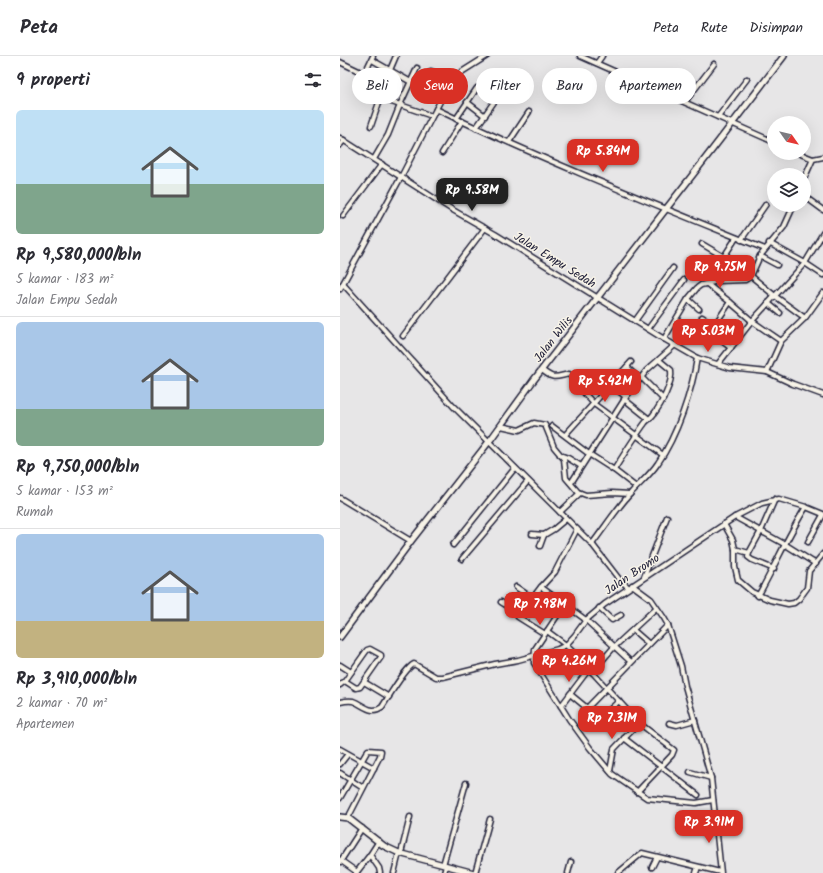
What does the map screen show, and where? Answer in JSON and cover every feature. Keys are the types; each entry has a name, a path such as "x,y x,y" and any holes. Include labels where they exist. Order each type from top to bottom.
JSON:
{"main road":[{"name":"Jalan Wilis","path":"340,637 411,541 501,426 597,298 784,56"},
{"path":"341,818 348,818 379,842 400,853 474,873"}],"street":[{"path":"391,68 396,56"},
{"path":"468,68 487,56"},
{"path":"580,56 606,68"},
{"path":"597,64 602,56"},
{"path":"368,68 372,58 387,68"},
{"path":"340,62 352,68"},
{"path":"696,88 714,64"},
{"path":"718,117 747,79"},
{"path":"374,159 388,135 410,84"},
{"path":"468,101 476,89"},
{"path":"468,103 485,116"},
{"path":"371,126 378,104"},
{"path":"397,104 432,116"},
{"path":"340,289 401,177 438,104"},
{"path":"456,119 466,104"},
{"path":"476,128 493,104"},
{"path":"689,104 767,139"},
{"path":"436,109 476,128 764,249"},
{"path":"509,142 529,112"},
{"path":"442,153 462,122"},
{"path":"340,145 342,139"},
{"name":"Jalan Empu Sedah","path":"342,139 451,209 485,228 697,358 730,368 767,372 793,384 823,395"},
{"path":"809,168 813,160 823,157"},
{"path":"343,216 382,164"},
{"path":"811,201 823,210"},
{"path":"742,240 766,204"},
{"path":"664,339 688,298 697,288 718,281 745,280 751,276 764,249 784,227 791,212"},
{"path":"403,336 485,228"},
{"path":"718,364 752,321 805,263 823,233"},
{"path":"716,269 736,238"},
{"path":"770,243 823,275"},
{"path":"702,244 724,257"},
{"path":"760,256 777,265"},
{"path":"635,321 673,268"},
{"path":"751,276 774,296 805,318"},
{"path":"648,329 684,280"},
{"path":"343,284 453,406 592,544 615,574 650,599 668,625 681,666 694,720 711,778 721,872 642,854 619,872"},
{"path":"708,284 752,321 781,341"},
{"path":"767,372 781,341 805,318 823,293"},
{"path":"688,298 699,309"},
{"path":"730,302 710,331 711,334 731,348"},
{"path":"768,303 780,313"},
{"path":"702,317 714,325"},
{"path":"571,483 625,398 640,378 675,345"},
{"path":"592,544 630,494 654,469 663,455 679,421 688,396 694,378 697,358"},
{"path":"614,470 663,399 672,374 671,370 658,360"},
{"path":"565,435 631,362"},
{"path":"627,367 663,399"},
{"path":"542,370 553,377 569,374 594,404 663,455"},
{"path":"611,385 649,418"},
{"path":"501,426 519,430 534,423 544,424 554,446 564,462 566,478 580,493 630,494"},
{"path":"552,426 636,487"},
{"path":"560,455 581,466"},
{"path":"452,545 515,468"},
{"path":"462,559 528,481"},
{"path":"560,512 580,493"},
{"path":"340,498 411,541"},
{"path":"774,569 749,559 749,553 762,531 775,499 786,500 823,515 808,542"},
{"name":"Jalan Bromo","path":"340,702 353,702 375,711 382,707 406,671 411,665 414,664 439,678 550,652 566,645 576,635 586,620 599,608 630,586 735,517 762,503 775,499"},
{"path":"758,596 774,569 793,528 806,507"},
{"path":"644,578 667,517"},
{"path":"735,517 762,531 816,564"},
{"path":"540,546 544,536 566,519"},
{"path":"724,524 735,549 735,567 738,580 758,596 783,604 794,603 799,599 806,590 809,571 823,554"},
{"path":"577,529 555,572 542,585 518,618 546,632 566,645 639,723 673,748 674,750 672,755 637,792"},
{"path":"532,534 544,536"},
{"path":"735,549 749,553"},
{"path":"542,585 586,620 631,662"},
{"path":"516,587 532,598"},
{"path":"501,602 520,614"},
{"path":"565,604 535,649 534,663 569,719 590,748 612,774 647,798 696,803 713,802"},
{"path":"599,608 612,620 621,615"},
{"path":"561,706 590,671 656,608"},
{"path":"570,694 586,708 668,625"},
{"path":"633,630 649,644"},
{"path":"340,685 345,681 368,649 381,655 360,687 356,688 345,681"},
{"path":"550,652 567,667"},
{"path":"340,665 351,672"},
{"path":"364,682 389,697"},
{"path":"607,712 619,701"},
{"path":"669,723 677,725 694,720"},
{"path":"610,771 614,749 639,723"},
{"path":"624,738 698,794"},
{"path":"340,749 374,768"},
{"path":"340,798 368,750 380,751 380,756 348,818"},
{"path":"340,764 348,754"},
{"path":"690,772 711,778"},
{"path":"340,773 364,788"},
{"path":"444,873 444,865 466,783"},
{"path":"394,873 410,818"},
{"path":"474,873 490,818"},
{"path":"362,828 340,860 357,872 379,842"},
{"path":"370,855 376,862 380,873"},
{"path":"652,867 657,857"},
{"path":"568,873 571,862"},
{"path":"696,873 698,867"},
{"path":"619,872 625,873"}]}
